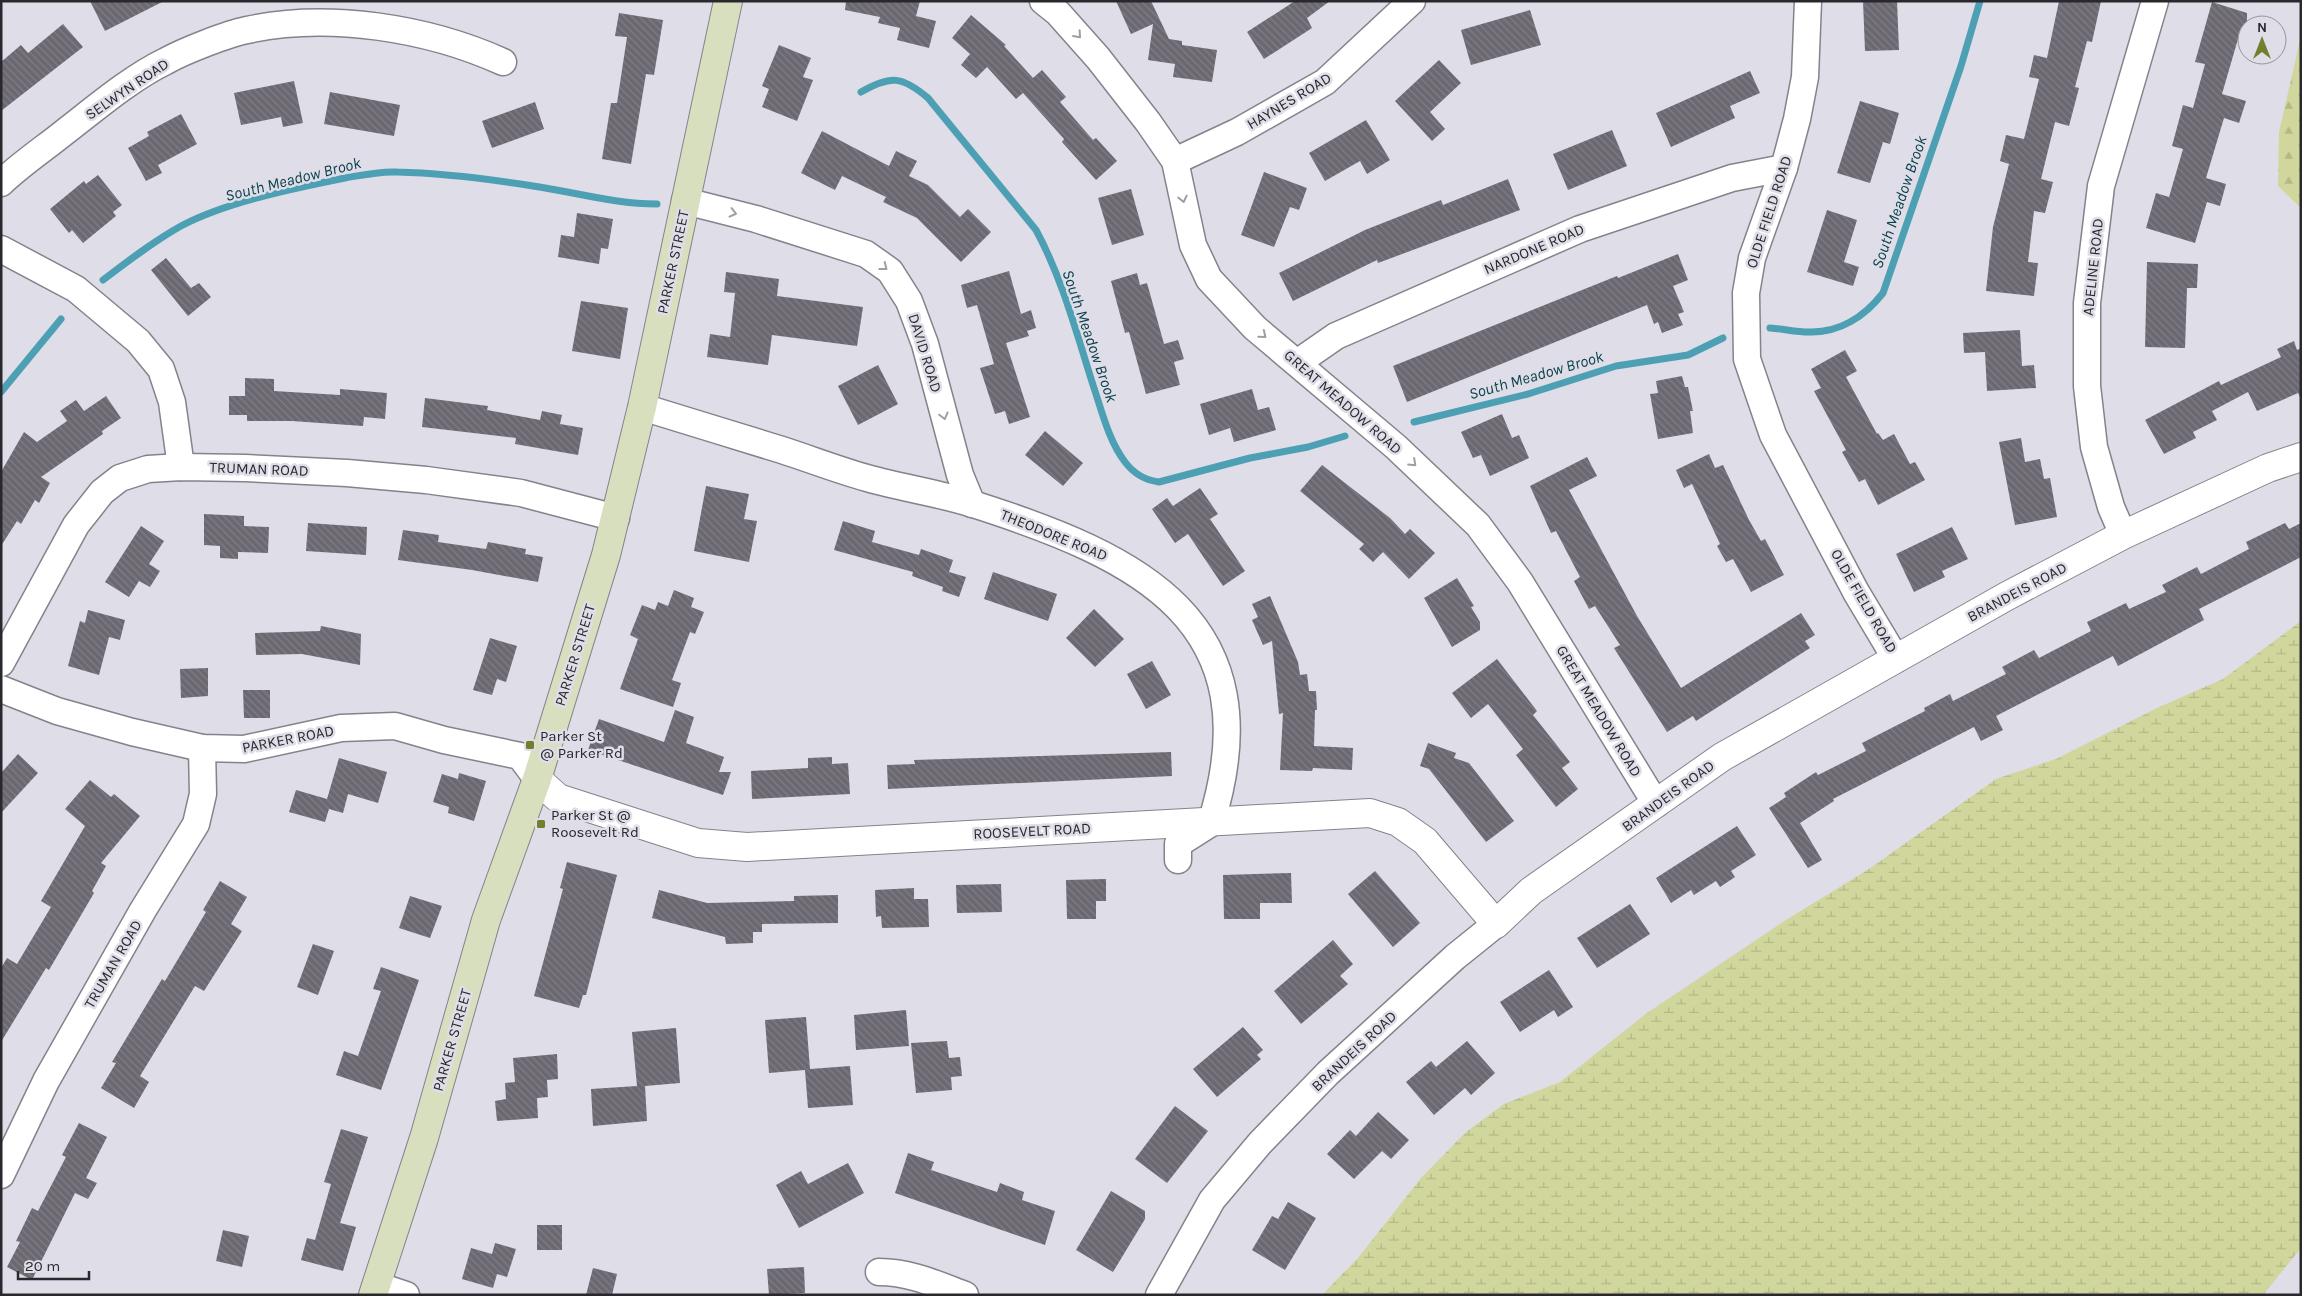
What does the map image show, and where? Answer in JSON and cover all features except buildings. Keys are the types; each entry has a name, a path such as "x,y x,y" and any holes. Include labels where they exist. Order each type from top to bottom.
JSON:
{"main road":[{"name":"PARKER STREET","path":"374,1290 424,1138 486,920 537,779 616,518 642,408 728,1"}],"street":[{"name":"GREAT MEADOW ROAD","path":"1043,1 1058,13 1098,58 1148,122 1175,161 1193,245 1210,279 1255,328 1396,447 1478,525 1520,582 1656,804"},
{"name":"HAYNES ROAD","path":"1175,161 1237,132 1325,82 1412,1"},
{"name":"OLDE FIELD ROAD","path":"1808,1 1805,76 1784,168 1752,258 1746,294 1747,359 1773,435 1856,592 1896,659"},
{"name":"ADELINE ROAD","path":"2123,535 2111,507 2094,447 2087,386 2087,303 2101,186 2155,1"},
{"name":"SELWYN ROAD","path":"1,183 99,104 165,61 246,30 309,24 356,24 400,30 446,40 503,62"},
{"name":"NARDONE ROAD","path":"1297,362 1336,336 1580,229 1732,178 1784,168"},
{"name":"DAVID ROAD","path":"685,201 756,218 866,254 890,271 909,301 925,344 960,475 972,504"},
{"path":"1,249 76,289 138,341 161,369 172,402 181,467"},
{"name":"THEODORE ROAD","path":"642,408 866,478 972,504 1067,538 1124,564 1162,590 1196,628 1215,661 1225,694 1224,769 1221,790 1211,823"},
{"name":"BRANDEIS ROAD","path":"1159,1295 1212,1200 1260,1143 1328,1072 1455,957 1496,924 1531,892 1722,757 2007,596 2123,535 2268,468 2301,457"},
{"name":"TRUMAN ROAD","path":"1,663 76,525 102,492 120,478 148,469 181,467 347,472 426,480 521,493 616,518"},
{"name":"PARKER ROAD","path":"1,689 57,711 132,732 202,748 244,749 341,728 395,726 444,740 520,756 537,779"},
{"name":"TRUMAN ROAD","path":"1,1175 46,1081 143,910 196,824 203,794 202,748"},
{"name":"ROOSEVELT ROAD","path":"537,779 558,798 698,843 747,847 1370,813 1398,822 1425,841 1496,924"},
{"path":"1178,860 1178,844 1211,823"},
{"path":"879,1272 897,1272 918,1277 965,1295"},
{"path":"374,1290 406,1295"}],"green space":[{"path":"2301,36 2301,208 2278,186 2279,132"},
{"path":"2301,621 2301,1248 2263,1295 1322,1295 1358,1258 1421,1178 1466,1132 1504,1104 1560,1082 1647,1013 1786,920 1869,869 1996,779 2056,759 2157,708 2223,679"}],"waterway":[{"name":"South Meadow Brook","path":"1770,328 1799,332 1831,330 1860,316 1883,293 1961,66 1980,1"},
{"name":"South Meadow Brook","path":"861,92 871,86 896,80 911,85 928,98 1036,230 1062,288 1110,436 1119,454 1136,473 1149,480 1159,482 1250,458 1308,447 1345,436"},
{"name":"South Meadow Brook","path":"103,280 161,238 199,217 261,197 371,173 397,172 465,177 549,188 610,200 657,204"},
{"name":"South Meadow Brook","path":"1,392 61,319"},
{"name":"South Meadow Brook","path":"1414,422 1528,394 1616,366 1688,355 1723,338"}],"place":[{"name":"Parker St @ Parker Rd","path":"530,745"},
{"name":"Parker St @ Roosevelt Rd","path":"541,824"}]}
